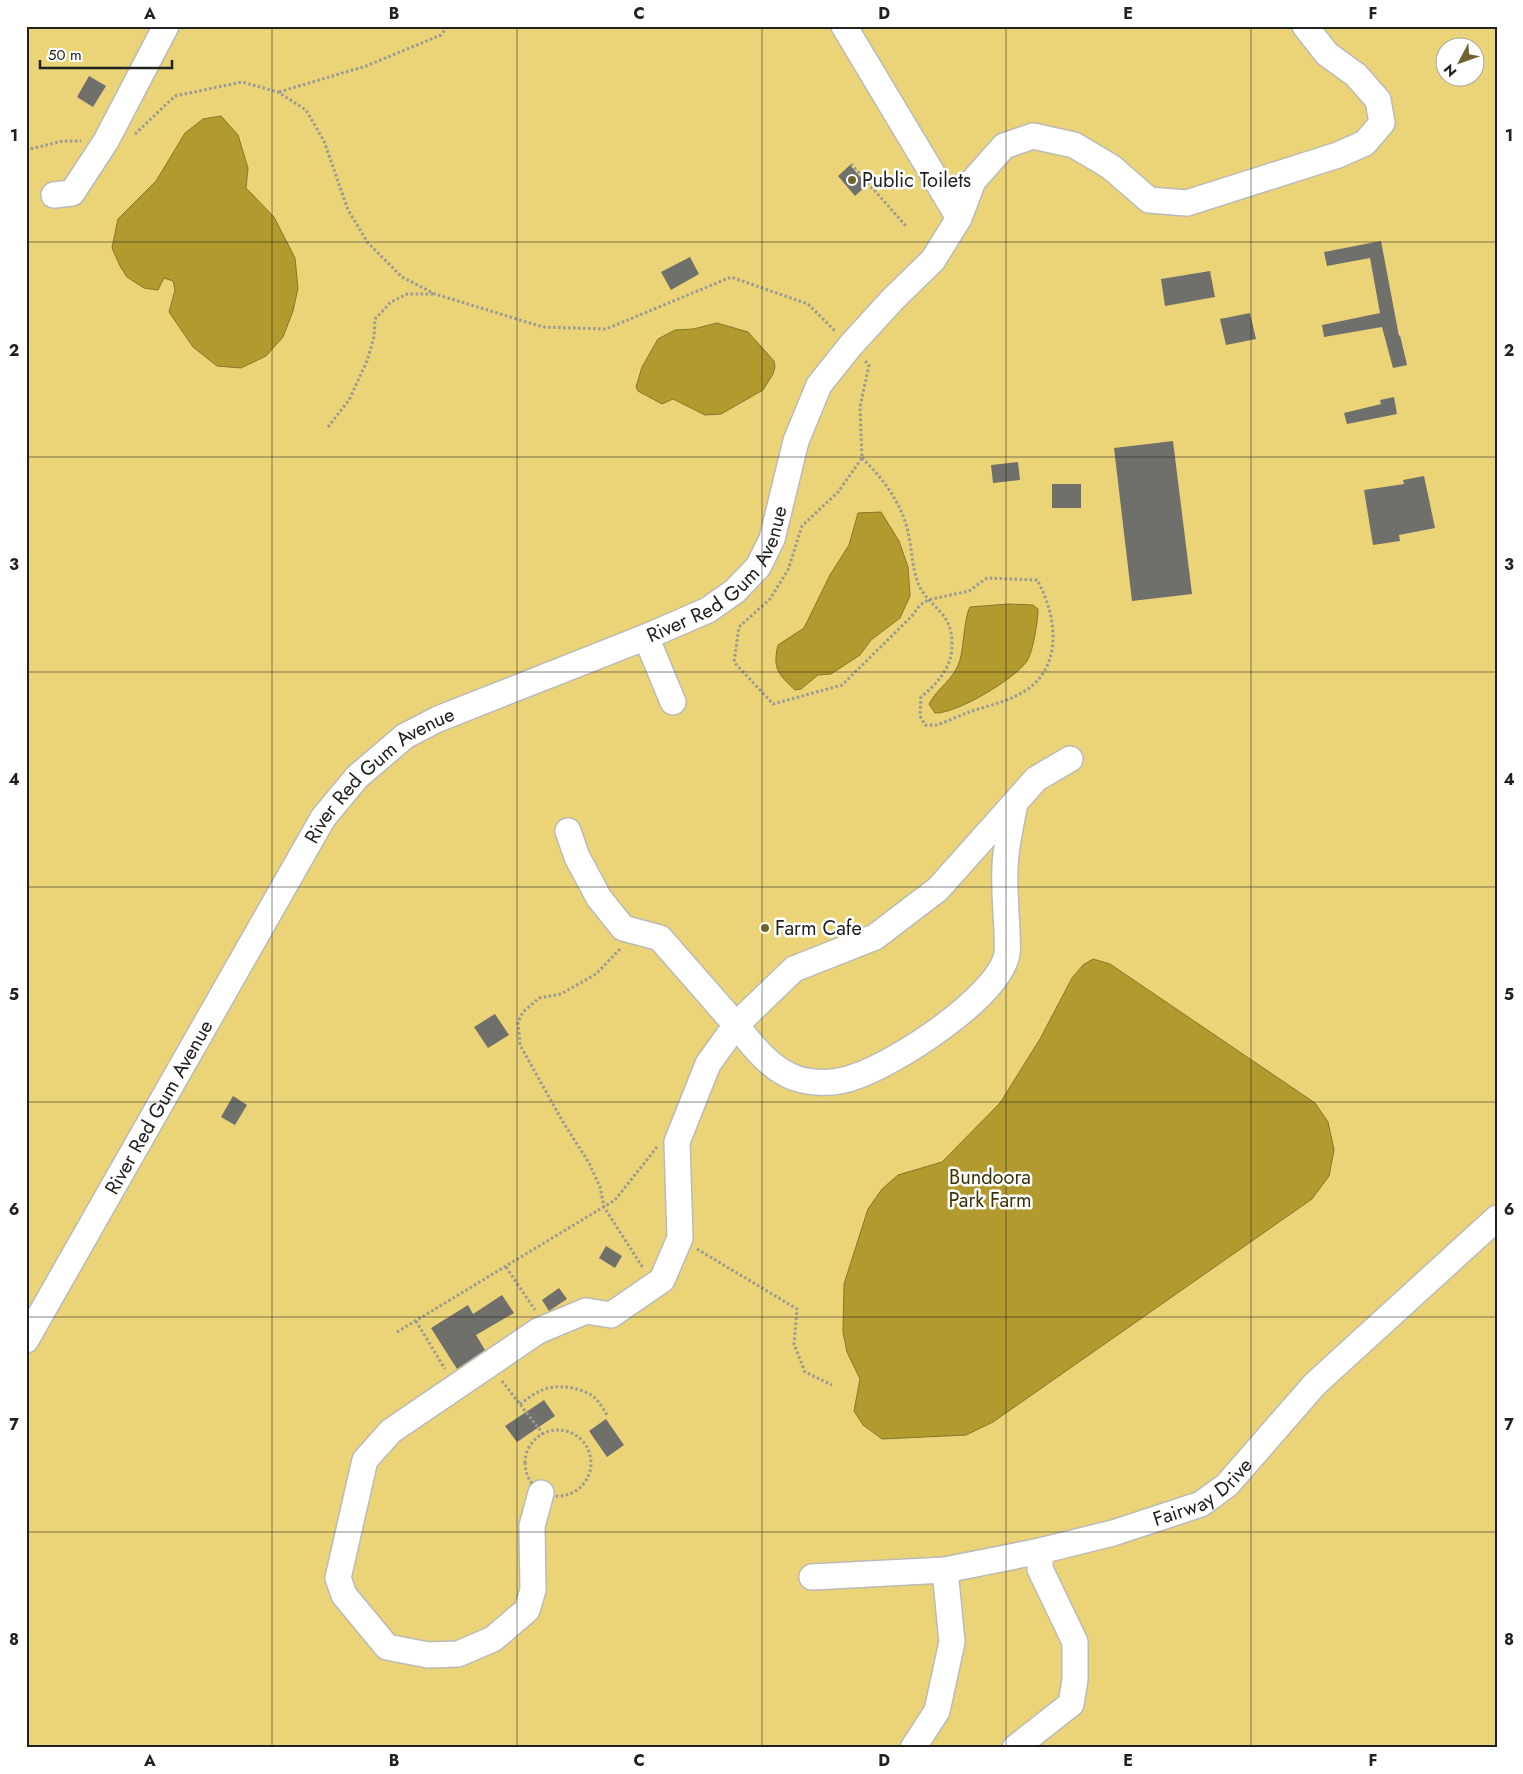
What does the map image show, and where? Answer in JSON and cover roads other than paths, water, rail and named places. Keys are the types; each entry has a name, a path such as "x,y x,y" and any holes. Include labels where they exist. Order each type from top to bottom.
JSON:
{"street":[{"path":"54,195 72,193 106,140 166,26"},
{"path":"844,26 959,218"},
{"name":"River Red Gum Avenue","path":"26,1340 323,818 357,776 405,736 438,719 646,638 708,610 735,591 758,566 772,539 796,441 819,385 851,344 933,260 959,218 973,181 1004,146 1033,136 1074,145 1111,167 1149,200 1187,203 1338,155 1365,143 1382,123 1378,100 1356,75 1327,54 1306,30 1305,26"},
{"path":"646,638 673,702"},
{"path":"541,1493 532,1526 533,1590 527,1610 493,1639 458,1654 428,1655 387,1647 344,1595 338,1578 365,1460 391,1431 538,1330 586,1311 611,1315 662,1280 680,1238 677,1142 708,1064 736,1025 794,969 876,937 938,889 1036,779 1070,759"},
{"path":"568,831 577,857 599,898 623,928 660,938 752,1044 778,1070 796,1078 821,1083 854,1078 901,1056 963,1012 999,974 1007,954 1005,867 1007,842 1015,802"},
{"name":"Fairway Drive","path":"812,1576 945,1570 1113,1534 1201,1504 1227,1485 1315,1384 1497,1218"},
{"path":"1015,1748 1071,1704 1075,1680 1076,1642 1040,1569 1040,1551"},
{"path":"913,1748 937,1711 952,1642 945,1570"}],"place":[{"name":"Public Toilets","path":"852,180"},
{"name":"Farm Cafe","path":"765,928"}],"park label":[{"name":"Bundoora Park Farm","path":"990,1188"}]}
